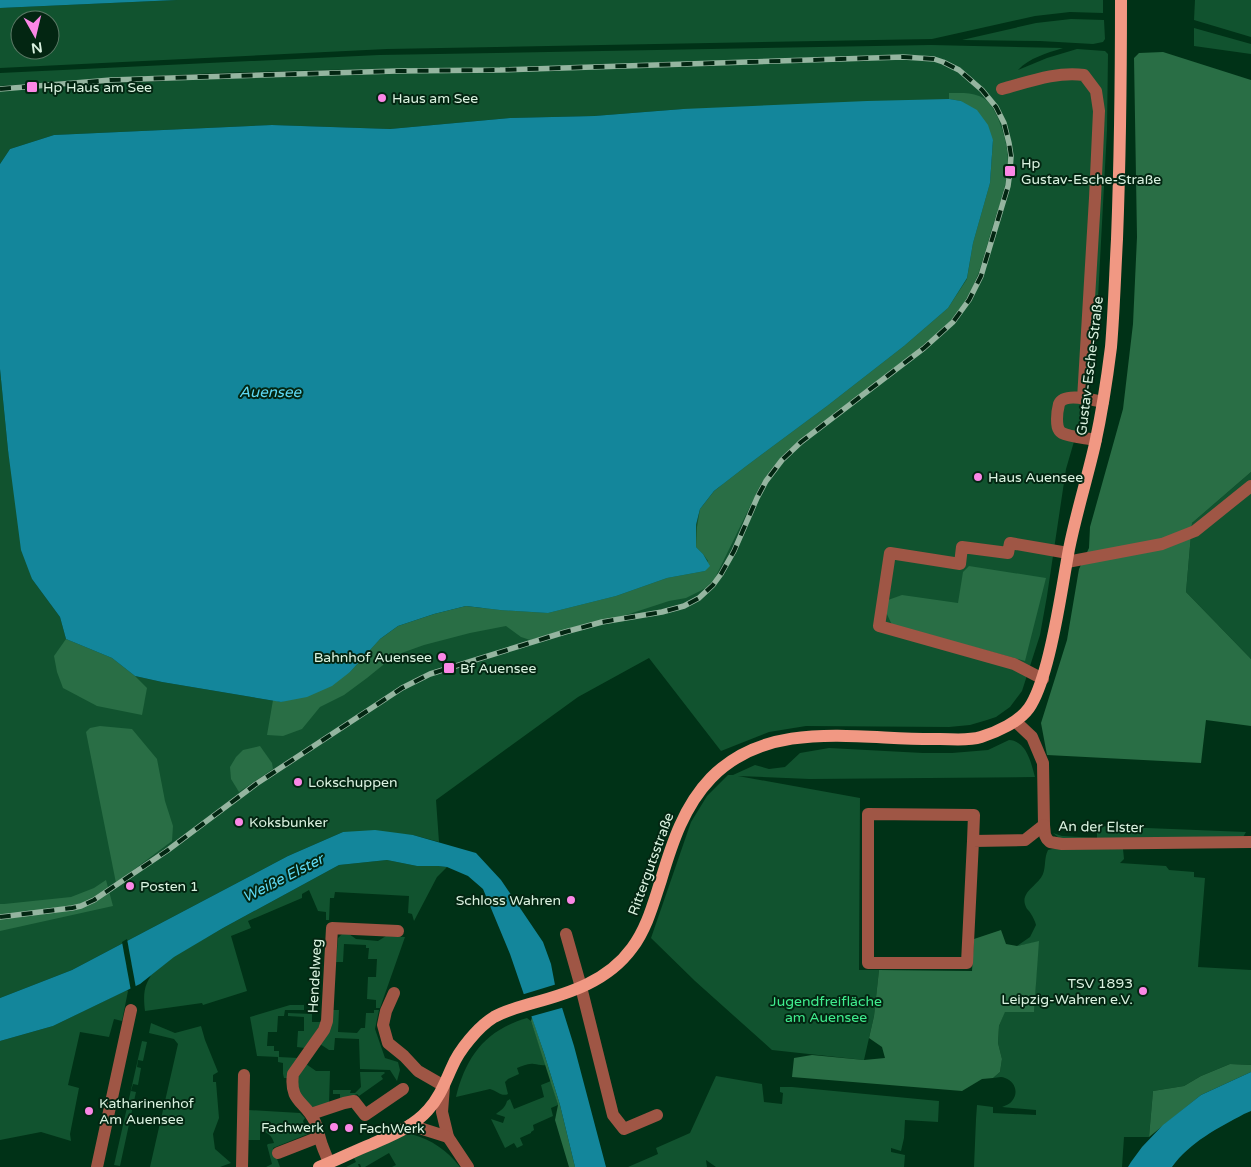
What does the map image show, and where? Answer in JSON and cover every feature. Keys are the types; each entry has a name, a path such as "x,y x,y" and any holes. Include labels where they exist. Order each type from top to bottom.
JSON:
{"main road":[{"name":"Gustav-Esche-Straße","path":"1016,722 1030,706 1043,679 1054,638 1074,524 1096,440 1103,402 1115,292 1122,64 1121,0"},
{"name":"Rittergutsstraße","path":"324,1165 395,1134 427,1112 444,1086 452,1067 463,1049 488,1022 507,1011 581,987 604,975 618,964 632,949 643,930 684,815 697,794 712,776 728,763 764,744 784,739 825,735 920,740 977,738 1016,722"}],"street":[{"path":"1002,89 1061,74 1075,74 1084,76 1096,91 1099,111 1082,399"},
{"path":"1096,440 1063,434 1057,424 1058,414 1063,399 1069,397 1103,402"},
{"path":"1043,679 1014,664 879,626 890,553 960,564 962,547 1008,553 1010,543 1068,557 1162,544 1196,531 1251,486"},
{"name":"An der Elster","path":"1016,722 1032,737 1043,763 1044,825 1045,835 1050,842 1062,844 1251,842"},
{"path":"868,814 974,815 973,840 967,963 868,963 868,814"},
{"path":"973,840 1025,840 1044,825"},
{"name":"Hendelweg","path":"324,1165 320,1137 315,1122 311,1114 298,1101 292,1083 294,1074 324,1030 327,1021 332,928 398,931"},
{"path":"566,934 614,1115 624,1129 657,1115"},
{"path":"394,993 386,1011 383,1025 388,1043 418,1071 444,1086 442,1112 448,1137 468,1167"},
{"path":"97,1167 131,1010"},
{"path":"242,1167 244,1075"},
{"path":"311,1114 354,1101 365,1115 403,1089"},
{"path":"410,1125 448,1137"},
{"path":"278,1153 320,1137"}],"green space":[{"path":"177,0 1103,0 1103,13 1070,12 1035,16 932,39 387,49 0,68 0,8"},
{"path":"1195,0 1251,0 1251,37 1194,20"},
{"path":"1071,19 1104,20 1105,39 1103,42 1093,44 962,40 1036,23"},
{"path":"1194,28 1251,44 1251,54 1194,46"},
{"path":"931,45 1063,48 1033,59 1018,70 1047,58 1077,49 1105,51 1108,54 1107,130 1094,373 1066,469 1040,635 1022,691 1010,707 996,717 987,720 970,725 949,727 806,726 769,732 721,751 649,658 578,697 436,800 439,842 413,835 343,832 288,856 72,970 0,998 0,369 8,450 32,579 60,617 66,639 112,658 135,676 281,702 380,639 696,547 696,525 700,509 990,183 993,141 683,109 594,116 510,118 390,129 272,125 54,135 10,149 0,164 0,91 198,79 930,58 949,63 940,59 915,55 511,68 218,73 0,86 0,73 379,55"},
{"path":"1163,52 1251,80 1251,472 1192,523 1186,592 1251,659 1251,726 1206,720 1201,763 1047,755 1041,723 1067,640 1079,569 1089,548 1090,527 1123,409 1133,324 1137,237 1134,58 1139,53"},
{"path":"949,93 975,95 984,98 989,103 1004,134 1007,151 1008,162 1003,193 974,285 954,317 936,335 808,434 787,452 769,472 761,484 715,578 706,588 686,598 669,601 620,617 595,621 530,640 521,637 506,626 424,645 385,659 383,665 344,695 320,707 302,729 283,736 267,735 273,700 281,702 350,672 380,639 398,626 466,606 548,613 616,596 667,578 705,571 708,561 696,547 697,527 700,509 714,491 904,346 948,308 967,279 973,243 990,183 993,140 961,101 949,99"},
{"path":"1251,472 1251,659 1186,592 1192,523"},
{"path":"969,566 1046,578 1025,661 892,625 886,612 888,600 902,595 958,603 963,572"},
{"path":"66,639 112,658 147,688 142,715 97,706 63,688 54,656"},
{"path":"100,726 132,729 157,759 165,801 173,826 172,841 116,883 86,732 90,728"},
{"name":"Jugendfreifläche am Auensee","path":"1009,740 1015,741 1024,748 1030,759 1035,777 810,779 738,776 860,798 859,970 879,970 874,1016 864,1060 772,1050 695,981 651,938 691,822 707,796 728,775 733,775 755,765 769,769 785,767 800,753 829,748 952,753 988,750"},
{"path":"260,746 272,763 273,769 239,792 231,779 230,767 243,750"},
{"path":"1097,826 1246,832 1242,839 1059,838 1053,833 1062,836 1097,838"},
{"name":"TSV 1893 Leipzig-Wahren e.V.","path":"1123,849 1124,859 1120,863 1166,866 1169,870 1194,872 1194,877 1205,878 1198,967 1251,970 1251,1065 1230,1064 1201,1076 1184,1086 1153,1091 1149,1137 1124,1137 1122,1167 974,1167 977,1105 993,1107 993,1113 1036,1115 1036,1110 1002,1107 1010,1103 1014,1098 1015,1088 1011,1082 1002,1077 993,1078 1000,1072 1002,1059 998,1043 999,1026 1005,1011 1034,1011 1038,942 1017,946 1030,937 1036,925 1026,908 1025,897 1041,878 1048,850"},
{"path":"387,860 417,866 447,867 437,877 414,921 412,914 408,913 409,896 335,892 334,898 330,898 329,920 326,920 326,912 318,911 309,890 302,894 302,898 248,921 251,928 231,936 247,991 203,1005 202,1003 145,1011 144,993 151,975 173,957 339,865"},
{"path":"106,880 113,906 0,931 0,904 71,897 94,888"},
{"path":"1001,930 1006,944 1017,946 1039,941 1034,1012 1005,1012 999,1026 998,1043 1002,1059 1000,1072 993,1078 982,1079 962,1091 792,1077 794,1058 812,1055 864,1060 885,1058 882,1047 869,1038 874,1016 879,970 972,971 974,939"},
{"path":"343,933 349,934 356,939 378,941 386,936 405,937 380,1008 376,1008 376,1000 367,999 368,977 376,977 377,959 368,959 369,948 366,948 366,945 344,944 343,962 336,962 338,938"},
{"path":"127,990 122,1021 114,1019 109,1037 80,1032 68,1085 79,1088 70,1134 71,1141 41,1132 0,1140 0,1041 53,1026"},
{"path":"290,1005 304,1005 304,1010 285,1010 284,1016 278,1016 277,1032 268,1032 267,1046 274,1046 274,1051 279,1051 279,1057 298,1058 287,1078 284,1078 283,1063 278,1062 278,1057 257,1056 250,1017"},
{"path":"333,1010 339,1010 338,1032 357,1033 361,1028 365,1028 366,1013 374,1013 374,1010 379,1010 375,1029 385,1058 398,1062 400,1070 397,1081 390,1070 360,1069 359,1039 335,1038 334,1050 329,1050 320,1044"},
{"path":"288,1013 312,1014 312,1022 322,1022 305,1048 297,1047 298,1031 304,1031 304,1017 288,1016"},
{"path":"532,1017 560,1105 575,1167 569,1167 555,1120 558,1105 531,1021"},
{"path":"527,1018 531,1021 546,1065 530,1064 517,1068 519,1074 505,1082 508,1094 506,1095 490,1089 456,1097 466,1069 480,1047 489,1037 500,1030"},
{"path":"151,1023 175,1033 201,1026 218,1072 213,1075 213,1082 216,1082 219,1118 213,1134 215,1149 231,1163 220,1167 150,1167 178,1044 174,1039 149,1033"},
{"path":"142,1041 147,1042 143,1061 138,1060 137,1067 141,1068 138,1085 133,1084 131,1091 136,1092 120,1166 114,1165"},
{"path":"306,1064 316,1071 330,1071 329,1105 313,1108 300,1096 297,1079"},
{"path":"1230,1064 1251,1065 1251,1072 1201,1095 1149,1137 1153,1091 1184,1086 1201,1076"},
{"path":"360,1072 385,1073 381,1076 383,1079 359,1096 357,1094 340,1101 340,1094 333,1094 333,1090 351,1090 350,1093 355,1093 361,1087"},
{"path":"716,1076 762,1084 764,1102 782,1104 783,1093 780,1092 780,1087 939,1101 938,1122 905,1120 901,1151 891,1148 891,1152 905,1155 904,1167 716,1167 706,1160 707,1167 628,1167 658,1154 656,1148 690,1133"},
{"path":"551,1081 558,1105 551,1108 553,1116 533,1125 534,1130 531,1133 520,1138 523,1145 517,1148 514,1143 505,1148 491,1119 503,1123 505,1117 496,1114 504,1107 507,1101 510,1099 514,1109 544,1097 541,1085"},
{"path":"248,1110 300,1113 305,1118 303,1121 308,1134 273,1148 280,1167 266,1167 272,1164 267,1145 274,1143 269,1134 260,1131 260,1140 248,1140"},
{"path":"411,1134 439,1146 460,1167 392,1167 396,1165 389,1153 365,1167 361,1167 358,1164 359,1167 346,1167 356,1162 354,1158"}],"water":[{"path":"0,0 177,0 0,8"},
{"name":"Auensee","path":"949,99 961,101 977,110 988,125 993,140 990,183 973,243 967,278 948,308 904,346 714,491 700,509 696,525 696,547 710,566 705,571 667,578 616,596 548,613 466,606 434,614 398,626 380,639 350,672 332,686 307,697 281,702 135,676 112,658 66,639 60,617 32,579 21,550 0,369 0,164 10,149 54,135 272,125 390,129 510,118 594,116 683,109"},
{"name":"Weiße Elster","path":"375,830 413,835 476,853 501,880 543,942 574,1046 606,1167 575,1167 560,1105 544,1053 510,954 483,889 468,876 447,867 417,866 387,860 339,865 174,957 140,984 53,1026 0,1041 0,998 72,970 288,856 343,832"},
{"path":"1251,1072 1251,1111 1205,1136 1187,1150 1172,1167 1128,1167 1142,1147 1163,1125 1201,1095"}],"pier":[{"path":"127,939 136,988 131,991 122,942"},
{"path":"557,984 565,1007 529,1017 521,995"}],"railway":[{"path":"0,89 111,80 200,77 500,70 903,57 934,59 959,70 982,90 996,107 1004,123 1011,156 1008,186 981,276 969,300 953,322 924,348 801,442 782,460 766,481 734,551 721,574 713,585 699,598 684,606 662,612 602,622 565,632 430,674 402,688 256,784 168,850 94,900 72,908 0,917"}],"place":[{"name":"Hp Haus am See","path":"32,87"},
{"name":"Haus am See","path":"382,98"},
{"name":"Hp Gustav-Esche-Straße","path":"1010,171"},
{"name":"Haus Auensee","path":"978,477"},
{"name":"Bahnhof Auensee","path":"442,657"},
{"name":"Bf Auensee","path":"449,668"},
{"name":"Lokschuppen","path":"298,782"},
{"name":"Koksbunker","path":"239,822"},
{"name":"Posten 1","path":"130,886"},
{"name":"Schloss Wahren","path":"571,900"},
{"name":"TSV 1893 Leipzig-Wahren e.V.","path":"1143,991"},
{"name":"Katharinenhof Am Auensee","path":"89,1111"},
{"name":"Fachwerk","path":"334,1127"},
{"name":"FachWerk","path":"349,1128"}]}
